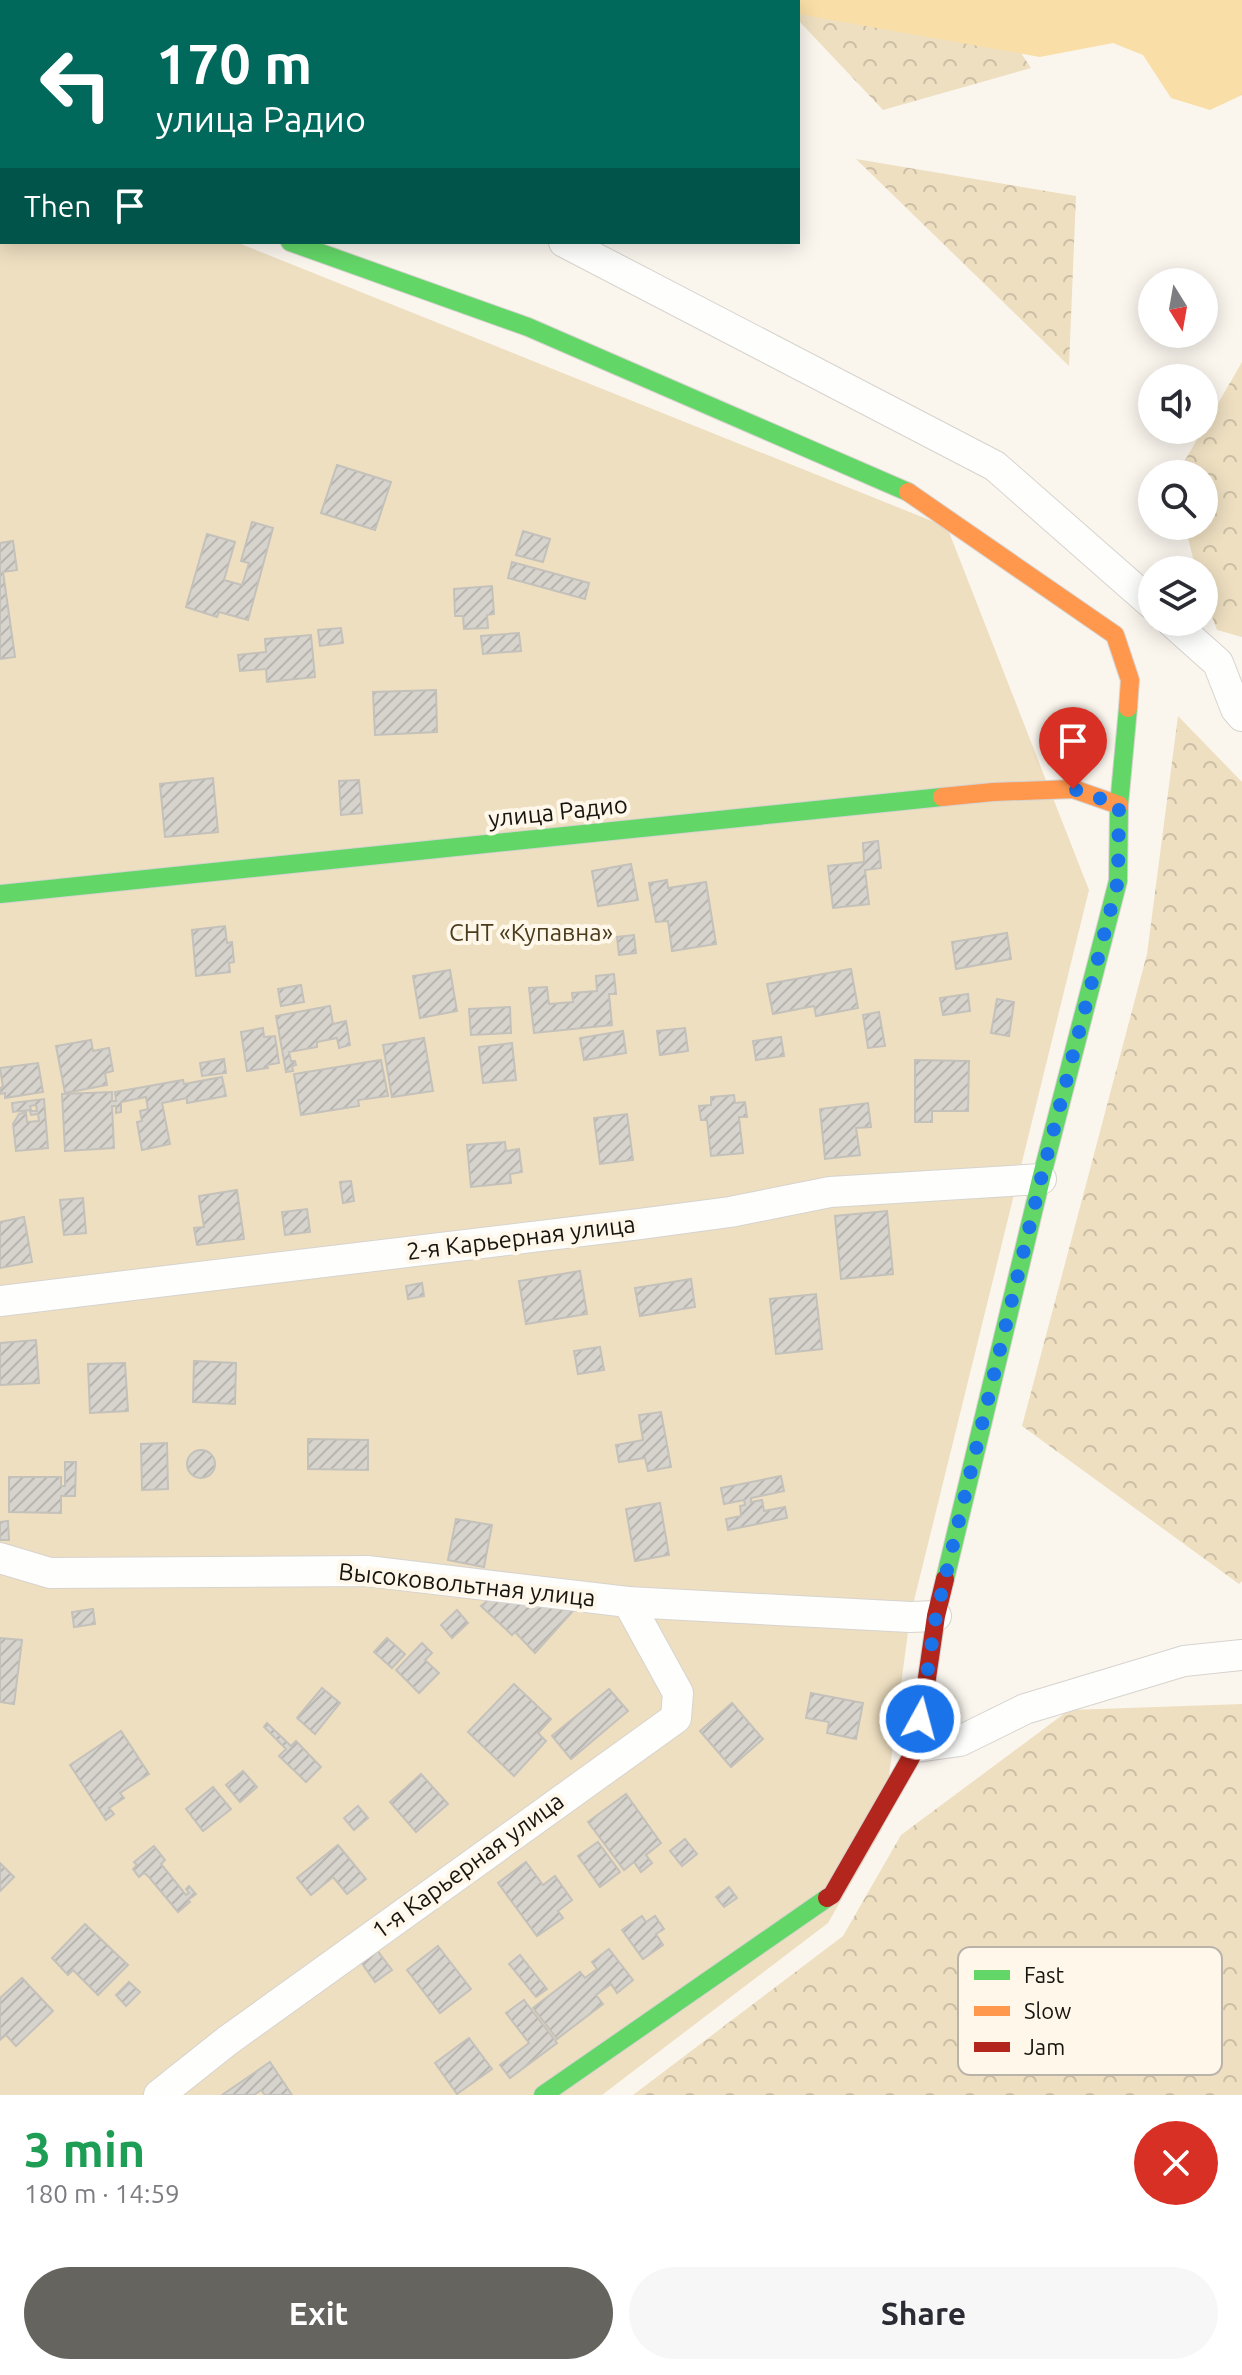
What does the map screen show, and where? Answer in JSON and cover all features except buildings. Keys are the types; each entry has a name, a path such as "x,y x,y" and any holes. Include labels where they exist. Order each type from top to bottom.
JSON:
{"street":[{"path":"296,244 528,327 900,487 1115,635 1130,680 1119,805 1118,881 1041,1179 936,1616 917,1747 832,1895 543,2095"},
{"path":"568,244 995,466 1138,592"},
{"path":"1188,636 1218,663 1236,709 1242,716"},
{"name":"улица Радио","path":"0,894 993,792 1073,789 1119,805"},
{"name":"2-я Карьерная улица","path":"0,1301 640,1224 730,1212 830,1192 1041,1179"},
{"name":"Высоковольтная улица","path":"0,1558 50,1573 367,1571 628,1602 936,1616"},
{"name":"1-я Карьерная улица","path":"159,2095 239,2032 676,1718 678,1693 628,1602"},
{"path":"917,1747 960,1741 1025,1709 1184,1661 1242,1655"}],"green space":[{"path":"800,2 991,7 1031,68 883,110 800,22"},
{"path":"856,159 1076,196 1069,366"},
{"name":"СНТ «Купавна»","path":"0,244 241,244 947,527 1089,890 910,1617 882,1829 828,1923 602,2095 0,2095"},
{"path":"1242,362 1242,637 1218,630 1218,556 1192,556 1188,540 1218,540 1218,460 1185,460 1194,444 1218,444 1218,403"},
{"path":"1178,716 1242,782 1242,1581 1239,1584 1022,1426 1147,954"},
{"path":"1242,1704 1242,2095 633,2095 843,1936 901,1835 1069,1710"}],"shaded area":[{"path":"800,0 1242,0 1242,95 1210,110 1171,98 1143,55 1113,43 1040,57 800,14"}],"traffic: fast":[{"path":"296,244 528,327 908,492"},
{"path":"945,1579 1041,1179 1118,881 1119,805 1128,708"},
{"path":"0,894 942,797"},
{"path":"543,2095 827,1898"}],"traffic: slow":[{"path":"908,492 1115,635 1130,680 1128,708"},
{"path":"942,797 1073,789 1119,805"}],"traffic: jam":[{"path":"827,1898 832,1895 917,1747 936,1616 945,1579"}],"route":[{"path":"920,1719 936,1616 1041,1179 1118,881 1119,805 1073,789"}]}
